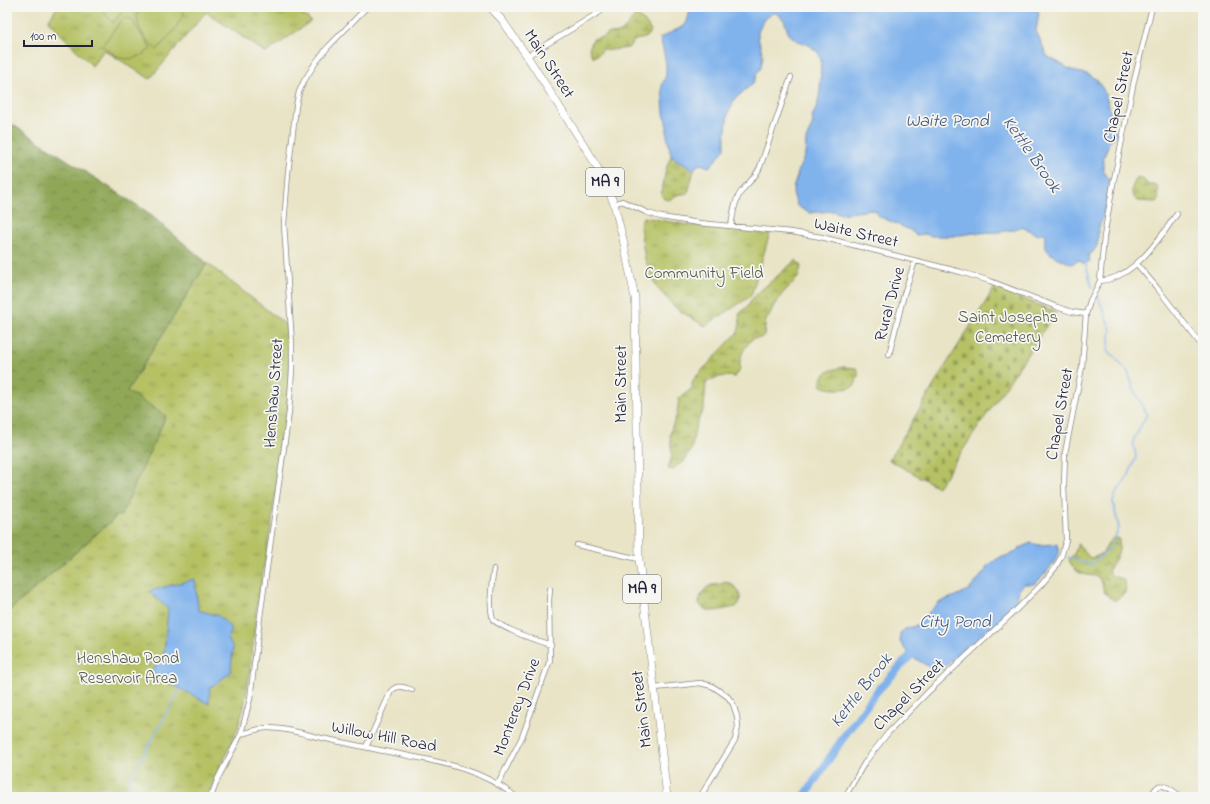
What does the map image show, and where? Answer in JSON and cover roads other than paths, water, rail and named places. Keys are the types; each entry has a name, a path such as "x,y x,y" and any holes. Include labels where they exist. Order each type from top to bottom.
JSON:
{"highway":[{"name":"Main Street","path":"493,9 527,56 604,180 614,204 623,239 635,298 639,559 667,797"}],"street":[{"name":"Henshaw Street","path":"211,797 218,778 241,734 250,698 289,412 292,344 284,224 296,106 299,92 304,81 316,62 328,47 367,7"},
{"path":"527,56 608,7"},
{"name":"Chapel Street","path":"845,797 865,762 888,733 928,692 1041,585 1051,574 1061,557 1066,540 1064,453 1082,367 1086,314 1090,301 1100,281 1104,237 1113,184 1134,81 1152,7"},
{"path":"731,226 739,195 755,177 760,167 791,77"},
{"name":"Waite Street","path":"614,204 622,201 638,209 661,217 791,232 821,237 974,276 1057,307 1072,312 1086,314"},
{"path":"1100,281 1109,280 1120,276 1136,263 1160,237 1172,219 1178,214"},
{"name":"Rural Drive","path":"889,355 904,294 915,261"},
{"path":"1136,263 1203,347"},
{"path":"577,545 639,559"},
{"path":"494,569 491,583 493,620 513,631 551,645"},
{"name":"Monterey Drive","path":"498,784 512,760 530,719 550,660 550,589"},
{"path":"655,688 700,683 712,686 722,692 733,704 737,716 738,727 735,740 700,797"},
{"path":"366,747 391,691 398,686 412,690"},
{"name":"Willow Hill Road","path":"241,734 260,728 276,728 366,747 423,757 452,764 471,771 498,784 516,797"},
{"path":"1150,797 1160,785 1182,797"}],"water":[{"name":"Waite Pond","path":"692,7 1036,7 1039,13 1036,31 1047,56 1068,68 1087,74 1096,79 1103,89 1117,134 1109,143 1103,159 1103,170 1109,179 1108,202 1098,230 1097,246 1093,252 1088,255 1090,261 1083,264 1080,260 1071,264 1059,259 1051,254 1046,248 1046,234 1042,233 1038,235 1020,227 1013,230 953,236 930,236 925,234 916,235 910,230 878,216 876,211 868,209 864,211 841,214 833,211 809,213 797,206 793,193 794,185 805,155 806,140 813,123 812,116 817,107 820,91 821,59 818,52 808,45 796,40 789,34 784,20 776,13 772,13 764,19 758,32 758,38 763,55 761,68 757,73 754,82 734,100 728,114 725,148 709,167 701,164 696,166 694,170 678,161 671,156 667,135 662,87 665,79 666,68 660,38 684,26 687,22"},
{"name":"City Pond","path":"1031,543 1039,545 1057,544 1059,553 1048,570 1038,581 1034,584 1025,584 1021,586 1016,604 1003,619 968,645 942,669 933,669 910,656 900,642 900,633 905,629 915,626 938,603 970,589 986,570 986,567 997,559 1014,553 1019,548"},
{"path":"195,579 198,610 219,616 232,629 228,639 233,647 231,672 210,688 209,704 151,673 164,653 168,609 149,591"}],"waterway":[{"name":"Kettle Brook","path":"1085,261 1092,287"},
{"name":"Kettle Brook","path":"1068,557 1091,565 1111,547 1119,528 1113,502 1117,491 1128,477 1136,457 1133,441 1147,414 1134,390 1128,372 1108,350 1111,330 1098,296"},
{"name":"Kettle Brook","path":"804,797 845,735 878,690 910,656"},
{"path":"120,797 180,689"}],"park label":[{"name":"Community Field","path":"704,273"},
{"name":"Saint Josephs Cemetery","path":"1008,327"},
{"name":"Henshaw Pond Reservoir Area","path":"128,668"}]}
